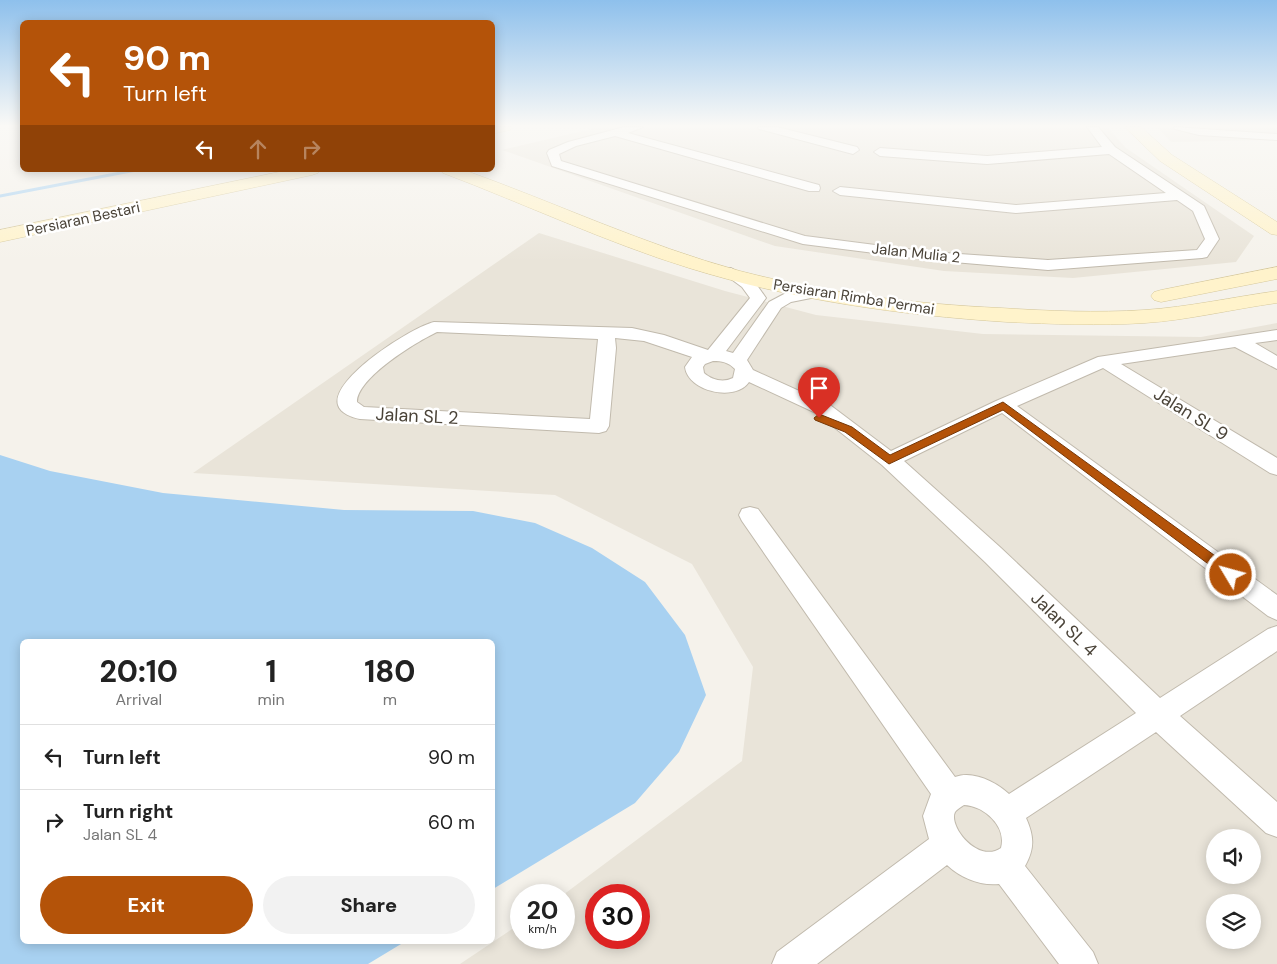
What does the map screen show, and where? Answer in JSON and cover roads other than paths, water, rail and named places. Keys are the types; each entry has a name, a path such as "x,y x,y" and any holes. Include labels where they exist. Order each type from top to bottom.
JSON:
{"main road":[{"name":"Persiaran Bestari","path":"0,225 262,172"},
{"name":"Persiaran Bestari","path":"0,236 303,172"},
{"name":"Persiaran Rimba Permai","path":"454,172 695,264 731,260"},
{"name":"Persiaran Rimba Permai","path":"490,172 731,260 815,293 935,310 1054,318 1162,315 1277,297"},
{"path":"1186,172 1277,230"},
{"path":"1198,180 1227,195 1277,226"},
{"path":"1198,180 1227,203 1277,236"},
{"name":"Persiaran Rimba Permai","path":"785,269 868,285 932,292 996,297 1089,299"},
{"path":"1277,273 1152,296 1277,279"},
{"path":"1214,306 1277,291"}],"street":[{"name":"Jalan Mulia 2","path":"585,172 803,240 930,256 1048,265 1202,254 1212,239 1199,209 1144,172"},
{"path":"756,172 814,188"},
{"path":"840,191 1016,208 1179,196"},
{"path":"731,260 758,298 705,359 695,375 709,385 729,386 740,372 775,305 786,298 815,293"},
{"name":"Jalan SL 2","path":"606,334 607,348 599,426 360,413 347,405 348,394 365,374 418,334 434,327 606,334 638,349 705,359 726,356 740,372"},
{"path":"889,460 1003,405 1104,361 1277,335"},
{"path":"1236,340 1277,363"},
{"name":"Jalan SL 9","path":"1104,361 1277,468"},
{"name":"Jalan SL 4","path":"740,372 754,391 848,429 889,460 1000,562 1158,714 1277,822"},
{"path":"1003,405 1277,609"},
{"path":"750,515 949,794"},
{"path":"1007,813 1277,638"},
{"path":"960,790 978,792 996,802 1007,813 1014,825 1017,837 1013,858 1005,866 995,869 982,869 964,860 948,846 942,834 939,810 949,794 960,790"},
{"path":"789,964 948,846"},
{"path":"1005,866 1081,964"}],"water":[{"path":"0,455 50,471 163,493 344,510 473,511 535,523 592,548 645,582 685,635 706,695 679,752 635,803 495,888 495,639 20,639 20,944 401,944 368,964 0,964"}],"waterway":[{"path":"0,196 126,172"}]}
